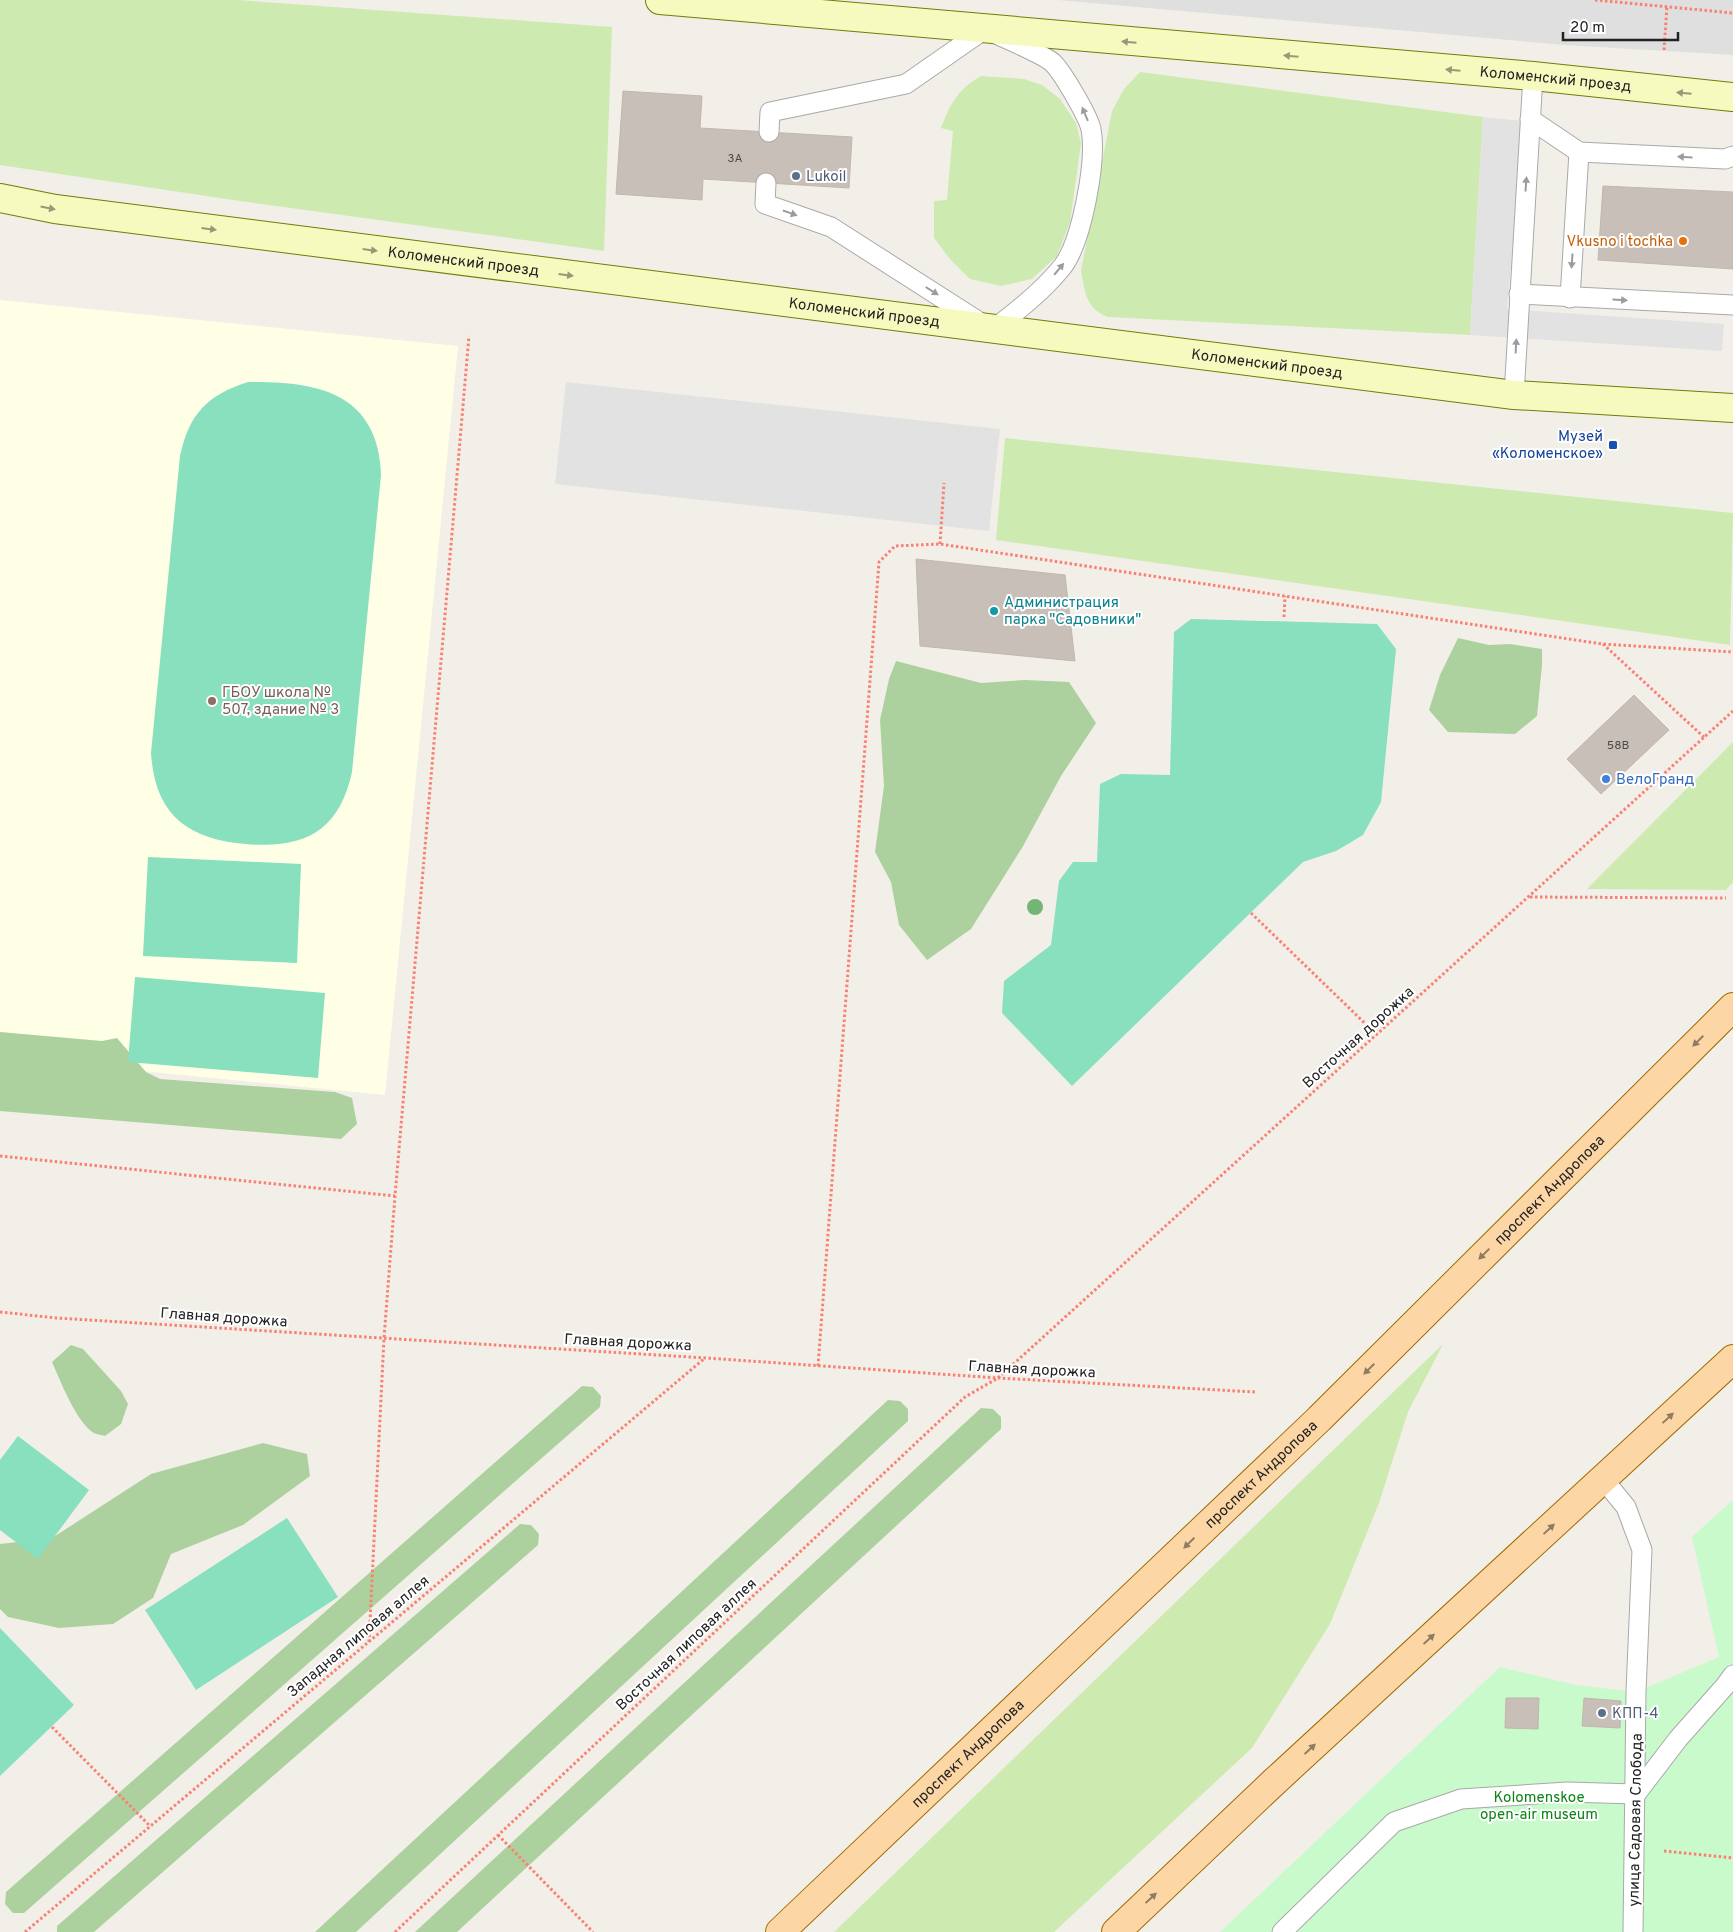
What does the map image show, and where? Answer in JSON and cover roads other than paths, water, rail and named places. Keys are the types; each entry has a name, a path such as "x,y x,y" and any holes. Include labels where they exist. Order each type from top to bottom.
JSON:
{"main road":[{"name":"Коломенский проезд","path":"660,0 1533,76 1733,97"},
{"name":"Коломенский проезд","path":"0,198 65,210 992,330 1514,394 1733,408"},
{"name":"проспект Андропова","path":"780,1932 1319,1418 1733,1007"},
{"path":"1116,1932 1281,1775 1733,1359"}],"lane":[{"path":"766,183 765,204 831,227 992,330 1025,306 1064,265 1080,227 1091,175 1091,129 1081,105 1053,63 985,29 906,84 770,112 769,132"},
{"path":"1514,394 1533,76"},
{"path":"1530,119 1579,152 1725,159 1733,156"},
{"path":"1570,298 1579,152"},
{"path":"1519,294 1733,305"},
{"name":"улица Садовая Слобода","path":"1603,1479 1626,1507 1642,1550 1636,1692 1636,1849 1633,1932"},
{"path":"1282,1932 1394,1822 1461,1799 1567,1792 1636,1794 1733,1674"}],"place":[{"name":"Lukoil","path":"796,176"},
{"name":"Vkusno i tochka","path":"1683,241"},
{"name":"Музей «Коломенское»","path":"1613,445"},
{"name":"Администрация парка \"Садовники\"","path":"994,611"},
{"name":"ГБОУ школа № 507, здание № 3","path":"212,701"},
{"name":"ВелоГранд","path":"1606,779"},
{"name":"КПП-4","path":"1602,1713"}],"park label":[{"name":"Kolomenskoe open-air museum","path":"1539,1806"}]}
